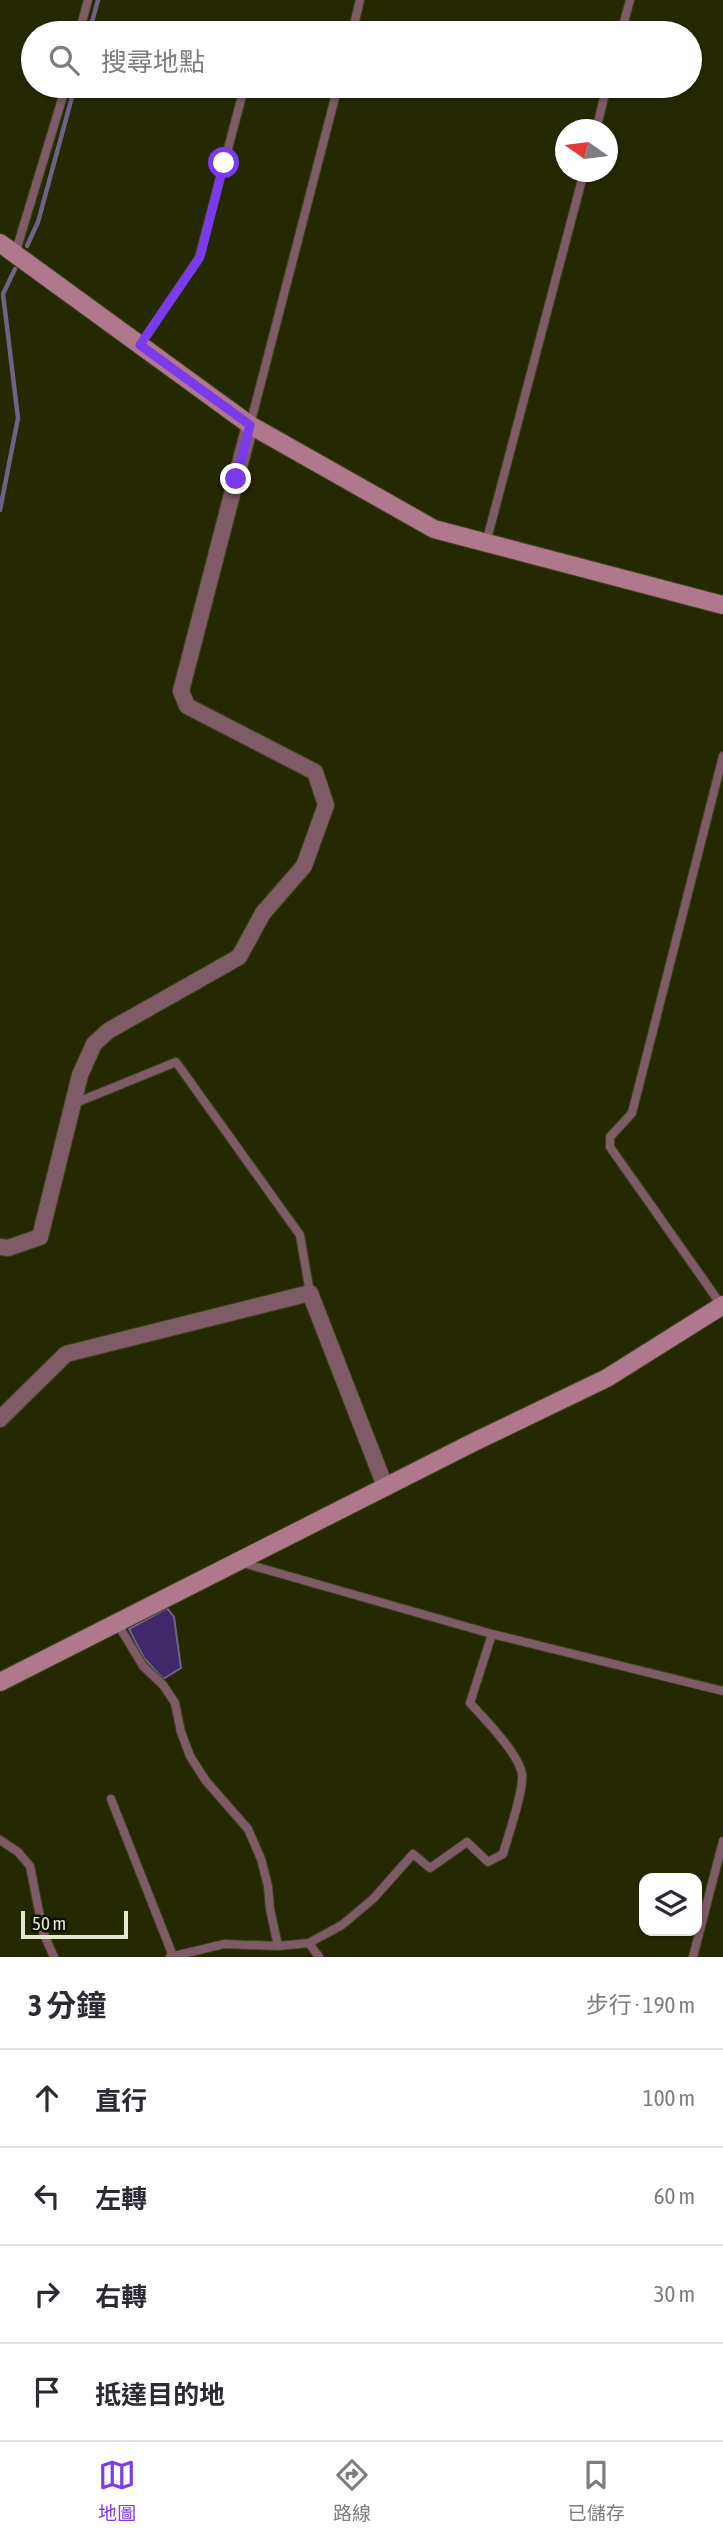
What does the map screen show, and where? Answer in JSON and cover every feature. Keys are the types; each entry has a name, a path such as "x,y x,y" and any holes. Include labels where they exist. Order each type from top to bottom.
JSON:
{"street":[{"path":"0,243 250,425 434,529 723,605"},
{"path":"0,1247 8,1248 40,1237 80,1075 94,1044 108,1031 239,957 263,914 304,866 326,804 315,772 187,706 181,691 250,425"},
{"path":"0,1419 66,1354 310,1293 385,1486"},
{"path":"0,1682 385,1486 607,1378 723,1306"}],"lane":[{"path":"82,21 88,0"},
{"path":"355,21 360,0"},
{"path":"624,21 630,0"},
{"path":"16,254 62,98"},
{"path":"140,345 200,257 241,98"},
{"path":"250,425 335,98"},
{"path":"599,119 604,98"},
{"path":"486,543 581,182"},
{"path":"723,756 632,1113 610,1137 610,1147 723,1306"},
{"path":"73,1104 176,1062 300,1235 310,1293"},
{"path":"236,1561 492,1634 723,1692"},
{"path":"117,1623 143,1666 163,1685 175,1703 181,1732 190,1756 206,1781 248,1829 261,1859 268,1886 278,1946"},
{"path":"111,1799 171,1957 224,1944 278,1946 309,1943 342,1925 373,1899 413,1854 430,1868 467,1842 488,1861 503,1854 517,1807 522,1774 509,1749 470,1703 492,1634"},
{"path":"0,1840 19,1852 30,1866 43,1932 54,1957"},
{"path":"693,1957 723,1842"},
{"path":"309,1943 319,1957"}],"shaded area":[{"path":"167,1608 174,1617 181,1668 163,1679 144,1658 129,1629"}],"waterway":[{"path":"92,21 98,0"},
{"path":"27,246 38,222 72,98"},
{"path":"0,510 18,418 3,294 15,269"}],"route":[{"path":"224,163 200,257 140,345 250,425 236,479"}]}
